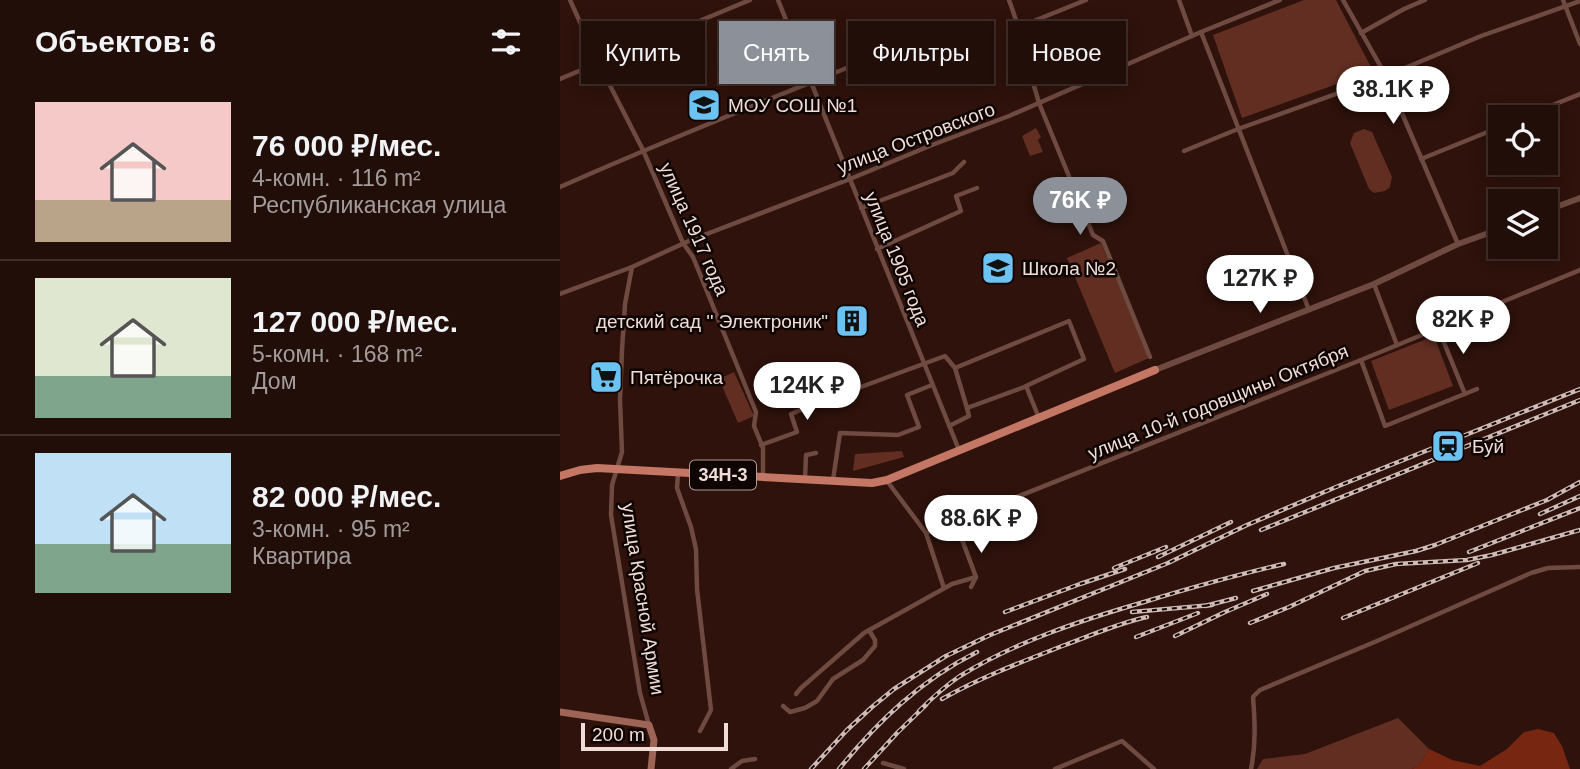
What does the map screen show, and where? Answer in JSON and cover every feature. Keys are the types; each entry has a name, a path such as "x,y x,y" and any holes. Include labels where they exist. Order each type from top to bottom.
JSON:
{"main road":[{"name":"34Н-3","path":"560,476 597,468 872,483 887,480 1155,370"},
{"path":"560,712 649,724"},
{"name":"улица Красной Армии","path":"649,724 654,740 651,769"}],"street":[{"name":"улица 1917 года","path":"570,0 581,24"},
{"path":"699,21 751,0"},
{"name":"улица 1905 года","path":"778,0 787,21"},
{"path":"1009,0 1017,21"},
{"path":"1034,21 1086,0"},
{"path":"1180,0 1192,36"},
{"name":"улица Островского","path":"560,294 1039,103 1280,0"},
{"path":"1343,0 1386,76 1458,244"},
{"path":"1361,33 1425,0"},
{"path":"1184,150 1386,76 1564,3 1580,1"},
{"path":"1564,3 1580,44"},
{"path":"1201,32 1309,310"},
{"path":"560,79 581,70"},
{"name":"улица 1917 года","path":"609,84 643,150 683,243 694,257 756,412 754,426 761,445 763,478"},
{"path":"560,187 643,150 809,84"},
{"name":"улица 1905 года","path":"812,84 958,450"},
{"path":"1033,84 1093,235 1103,241 1150,356"},
{"path":"1553,105 1580,94"},
{"path":"1421,159 1488,132"},
{"path":"861,208 953,173 964,162"},
{"path":"877,249 961,211 956,196 977,188"},
{"path":"1558,206 1580,198"},
{"name":"34Н-3","path":"1155,370 1374,284 1458,244 1488,233"},
{"name":"улица Красной Армии","path":"632,267 625,304 622,350 622,452 612,485 612,525 640,694 649,724"},
{"name":"улица 10-й годовщины Октября","path":"926,533 1580,270"},
{"path":"1374,284 1397,345"},
{"path":"955,368 1069,321 1084,359 1027,386 967,408"},
{"path":"1438,328 1465,394"},
{"path":"761,445 797,432 791,414 946,356 955,368 969,416 949,426"},
{"path":"1361,360 1385,426 1477,389"},
{"path":"801,378 812,405"},
{"path":"833,481 840,433 898,435 919,427 907,395 932,384"},
{"path":"1027,386 1039,418"},
{"path":"805,480 806,455 816,453"},
{"path":"678,473 677,488 696,549 697,589 711,708 700,731"},
{"path":"887,480 926,533 944,588"},
{"path":"956,521 976,577 971,587"},
{"path":"1251,769 1256,725 1253,697 1260,690 1531,573 1548,568 1580,568"},
{"path":"796,694 869,630 951,583 976,577"},
{"path":"783,706 790,712 817,701 833,679 863,660 875,646 875,640 869,630"},
{"path":"1055,769 1122,741 1154,769"},
{"path":"731,769 742,761 755,759"},
{"path":"883,763 901,769"}],"shaded area":[{"path":"1304,0 1336,0 1373,71 1242,118 1213,35"},
{"path":"1036,128 1041,137 1038,140 1043,152 1030,156 1022,136"},
{"path":"1364,129 1372,132 1392,177 1390,187 1385,191 1374,193 1369,189 1350,143 1354,133"},
{"path":"1101,243 1149,358 1115,373 1067,258"},
{"path":"1434,336 1453,386 1389,410 1371,361"},
{"path":"734,372 754,416 738,423 719,379"},
{"path":"902,451 904,457 853,471 855,454"},
{"path":"1398,718 1429,749 1420,764 1412,769 1257,769 1263,759 1305,754"},
{"path":"1538,729 1554,733 1570,769 1412,769 1420,764 1429,749 1452,760 1480,766 1507,749 1524,732"}],"railway":[{"path":"811,769 872,707 894,689 946,656 990,635 1168,563 1336,487 1580,389"},
{"path":"1261,530 1580,400"},
{"path":"1253,591 1334,568 1435,545 1547,500 1580,482"},
{"path":"1540,514 1580,496"},
{"path":"1469,552 1580,508"},
{"path":"1158,557 1231,522"},
{"path":"1250,623 1365,571 1396,564 1467,560 1580,530"},
{"path":"1114,568 1166,547"},
{"path":"1343,618 1478,563"},
{"path":"919,711 960,676 1026,642 1121,609 1284,564"},
{"path":"1005,612 1125,569"},
{"path":"1175,636 1267,594"},
{"path":"1205,606 1236,598"},
{"path":"1132,612 1212,605"},
{"path":"1136,637 1198,613"},
{"path":"942,699 1018,663 1106,629 1147,617"},
{"path":"839,769 869,734 902,703 937,675 977,652"},
{"path":"864,769 926,705"}],"place":[{"name":"МОУ СОШ №1","path":"704,105"},
{"name":"Школа №2","path":"998,268"},
{"name":"детский сад '' Электроник\"","path":"852,321"},
{"name":"Пятёрочка","path":"606,377"},
{"name":"Буй","path":"1448,446"}]}
